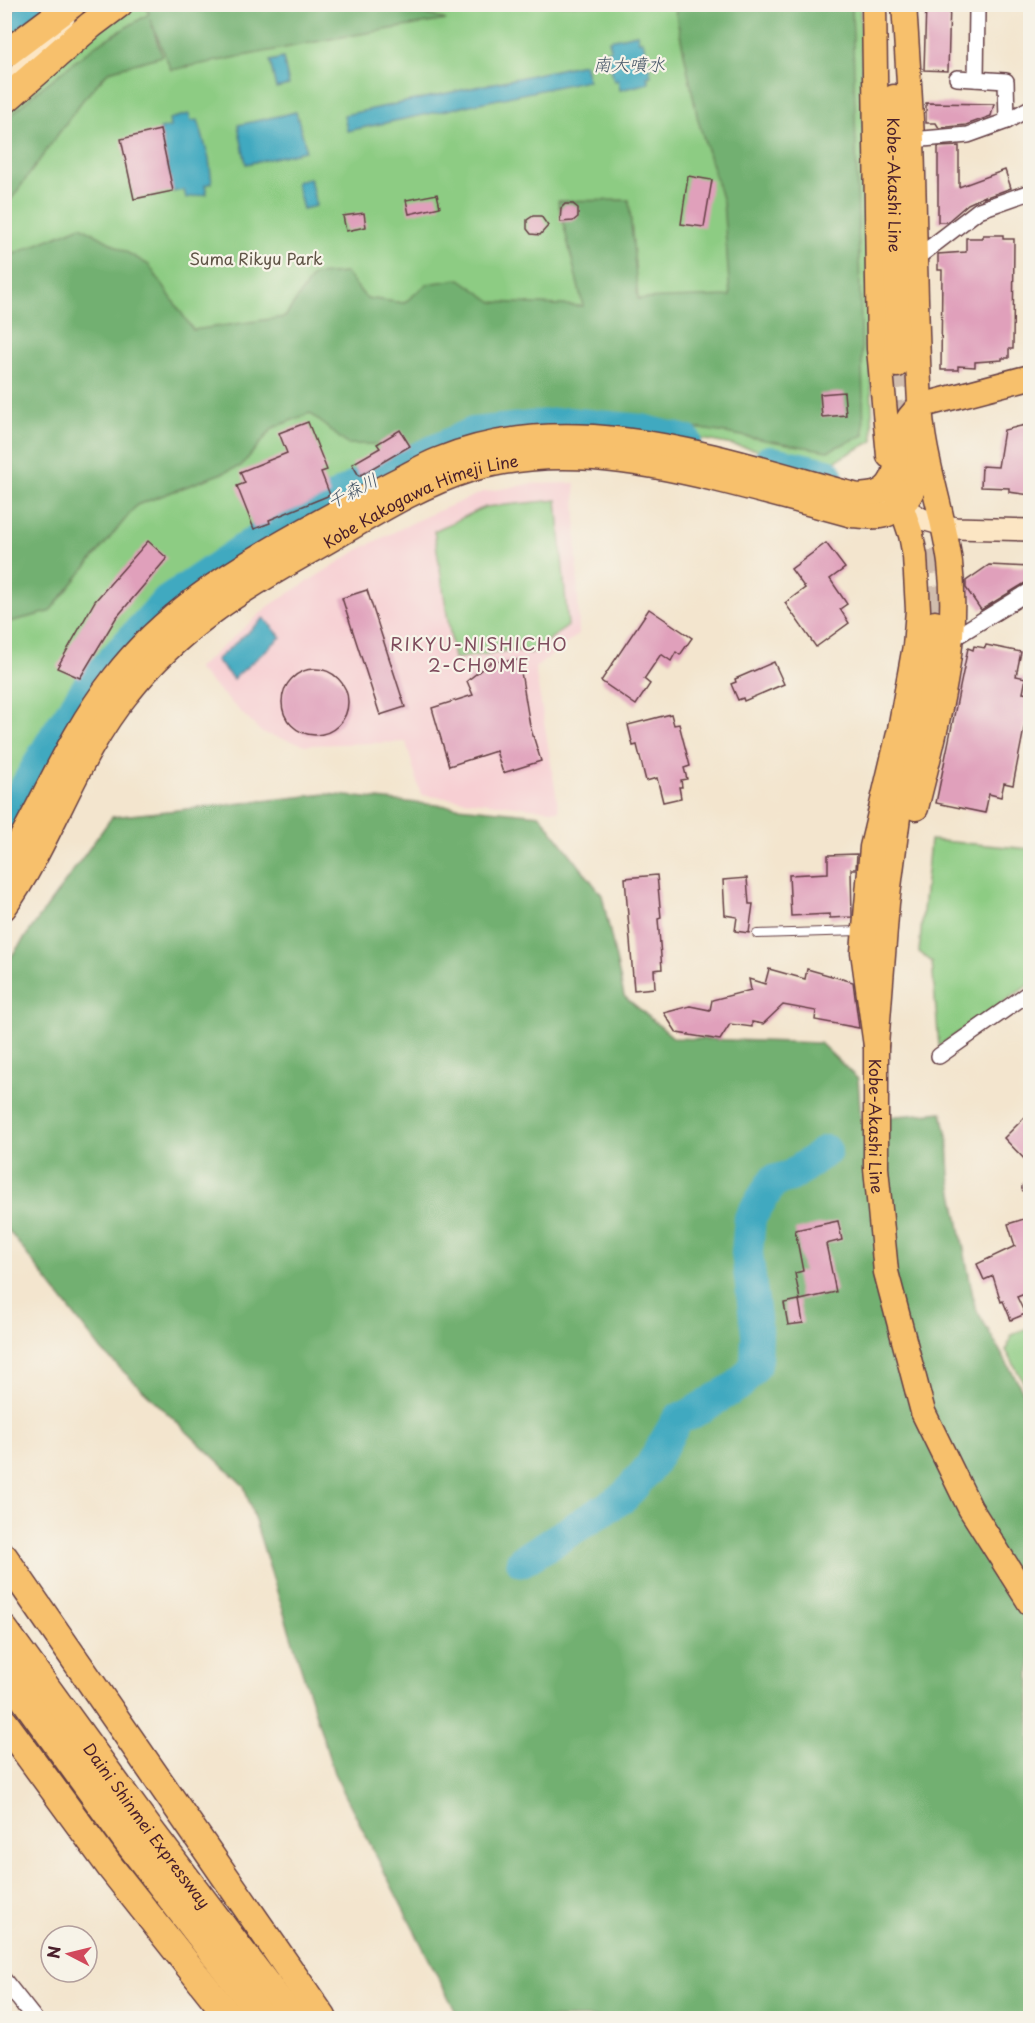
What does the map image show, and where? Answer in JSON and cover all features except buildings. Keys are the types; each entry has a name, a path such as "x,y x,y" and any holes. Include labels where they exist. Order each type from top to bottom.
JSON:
{"highway":[{"path":"4,55 73,4"},
{"path":"4,101 91,25 119,4"},
{"path":"4,1557 323,2019"},
{"name":"Daini Shinmei Expressway","path":"4,1629 140,1817 263,2019"},
{"name":"Daini Shinmei Expressway","path":"4,1671 200,1916 292,2019"},
{"path":"4,1722 111,1868 230,2019"}],"main road":[{"path":"874,4 879,349 893,479 915,556 918,610 915,646 900,729 872,847 863,952 876,1046"},
{"name":"Kobe-Akashi Line","path":"893,4 897,365"},
{"path":"900,505 911,493 918,477 920,406 912,140 904,4"},
{"path":"911,536 887,530 855,505 880,492 893,479 902,431 908,417 920,406 1030,377"},
{"name":"Kobe-Akashi Line","path":"920,406 926,451 950,561 951,582 943,631 943,700 899,875 887,903 876,1046 876,1168 886,1272 923,1412 970,1508 1030,1603"},
{"name":"Kobe Kakogawa Himeji Line","path":"4,869 87,716 115,676 151,637 210,587 254,559 346,507 437,460 511,439 562,435 596,437 663,446 855,505 877,517 885,515 900,505"},
{"name":"Kobe Kakogawa Himeji Line","path":"4,908 48,834 93,745 112,714 127,693 162,655 215,608 253,584 375,514 433,484 469,470 514,459 542,456 597,457 672,469 855,505"}],"street":[{"path":"4,92 73,4"},
{"path":"976,9 976,79"},
{"path":"957,78 1006,81 1007,121"},
{"path":"912,140 968,135 1007,121 1030,108"},
{"path":"914,260 979,210 1030,192"},
{"path":"900,505 943,531"},
{"path":"911,536 969,528 1030,530"},
{"path":"943,631 1030,591"},
{"path":"939,1056 1030,992"},
{"path":"4,1980 34,2019"}],"lane":[{"path":"757,934 865,931"}],"shaded area":[{"path":"575,483 579,634 535,668 559,811 421,795 406,742 306,745 262,733 197,669 269,606 358,550 422,518 483,492 530,484"}],"green space":[{"name":"Suma Rikyu Park","path":"98,5 860,5 873,441 829,464 640,427 566,419 473,438 420,455 258,547 166,608 79,702 5,828 5,97"},
{"path":"145,5 394,5 446,20 336,38 171,70 150,19 162,56 109,71 82,101 5,208 5,121 35,93 96,45 149,14"},
{"path":"674,5 852,5 864,435 828,451 702,429 502,422 426,445 347,444 310,413 273,428 241,466 137,505 49,612 5,623 4,258 81,226 149,265 193,330 285,317 313,275 346,273 366,298 404,303 427,284 460,279 493,302 583,306 558,201 629,200 638,299 730,296 723,202 698,120"},
{"path":"557,500 568,626 531,653 514,650 454,659 434,531 485,507"},
{"path":"326,794 540,815 602,895 624,996 674,1038 820,1043 858,1079 861,1122 942,1112 948,1141 950,1177 975,1307 1030,1404 1030,2018 459,2018 334,1773 244,1486 102,1351 5,1226 5,965 112,817"},
{"path":"930,840 1030,849 1030,984 939,1046 932,962 919,952"},
{"path":"1030,1327 1030,1394 1006,1350 1012,1335"}],"water":[{"path":"19,5 46,5 5,52 5,21"},
{"name":"南大噴水","path":"637,34 639,41 643,41 651,76 647,77 649,83 620,90 618,80 614,81 607,51 611,49 609,40"},
{"path":"283,58 289,85 276,88 270,61"},
{"path":"584,64 588,80 347,131 344,115"},
{"path":"296,112 305,151 246,164 238,125"},
{"path":"189,114 191,121 198,120 209,159 212,183 205,185 207,194 186,198 184,190 173,192 160,129 170,127 169,119"},
{"path":"310,178 316,206 303,209 296,182"},
{"path":"264,618 281,637 233,679 216,660"}],"waterway":[{"name":"千森川","path":"4,824 55,736 88,687 165,603 257,540 360,484 473,433 568,423 642,430 686,441"},
{"name":"千森川","path":"769,461 827,474"},
{"path":"689,1415 739,1385 756,1365 757,1334 747,1253 750,1218 773,1181 791,1176 826,1151"},
{"path":"522,1561 624,1497 650,1467 678,1419"}],"tunnel":[{"path":"897,365 908,440"},
{"path":"924,551 935,623"}],"district":[{"name":"RIKYU-NISHICHO 2-CHOME","path":"479,653"}]}
